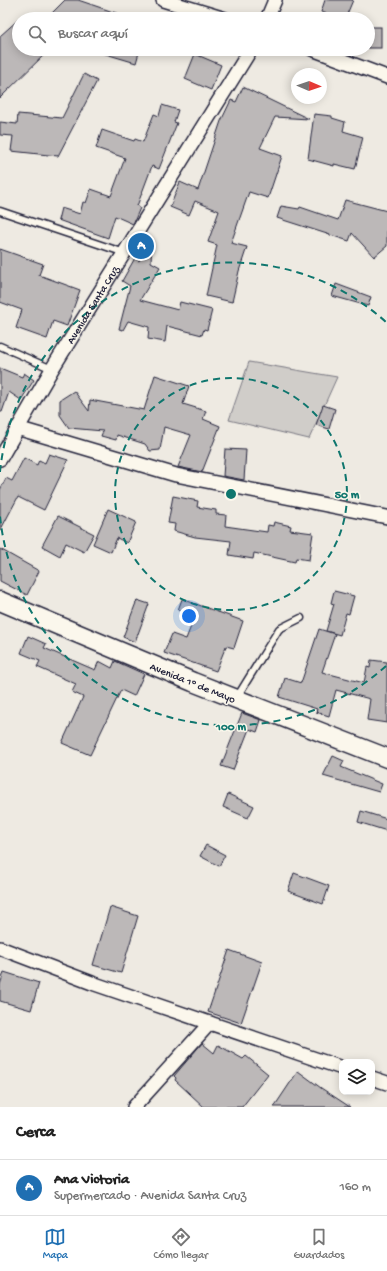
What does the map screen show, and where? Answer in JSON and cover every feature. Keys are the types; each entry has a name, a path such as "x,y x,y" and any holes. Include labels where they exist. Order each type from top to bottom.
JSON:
{"main road":[{"name":"Avenida 1º de Mayo","path":"0,601 236,699 387,758"}],"street":[{"path":"163,0 202,12"},
{"path":"270,12 275,0"},
{"name":"Avenida Santa Cruz","path":"0,459 16,428 52,369 247,56"},
{"path":"331,56 387,77"},
{"path":"16,428 176,475 387,517"},
{"path":"0,948 92,983 339,1067"},
{"path":"134,1107 210,1023"},
{"path":"375,1079 387,1083"}],"lane":[{"path":"0,211 125,253"},
{"path":"0,346 52,369"},
{"path":"236,699 279,629 301,618"}],"shaded area":[{"path":"249,362 337,377 309,439 229,420"}],"building":[{"path":"65,0 78,0 113,12 53,12"},
{"path":"325,0 353,0 348,12 321,12"},
{"path":"12,25 12,56 43,56 0,98 0,36"},
{"path":"375,27 381,27 381,48 375,48"},
{"path":"112,56 138,56 136,63"},
{"path":"194,56 200,56 221,65 211,90 185,79"},
{"path":"84,74 97,81 58,156 11,151 13,136 0,135 0,122 17,124 18,114 62,118"},
{"path":"243,87 309,119 275,117 260,148 282,156 268,198 249,192 231,243 247,247 239,271 232,302 206,296 217,245 208,242 219,211 195,201 189,215 170,207 180,182 198,190 221,121 231,100 236,102"},
{"path":"162,105 178,110 174,122 177,123 159,169 152,166 137,206 140,208 133,224 115,216 108,238 58,220 61,208 80,214 83,202 86,203 91,189 111,196 125,158 96,148 102,130 134,141 135,139 143,142 154,114 159,116"},
{"path":"314,114 332,116 332,118 345,122 343,131 363,137 355,169 334,164 334,166 308,159"},
{"path":"345,200 387,211 387,246 374,257 352,233 349,241 277,218 281,206 299,209 300,207 338,220"},
{"path":"152,239 151,262 160,267 140,300 178,310 180,302 212,310 207,330 204,329 202,335 167,326 165,342 148,339 149,327 128,321 123,330 119,329 130,286 122,281 135,258 139,261"},
{"path":"0,249 43,264 39,275 80,290 67,326 53,321 47,339 16,328 22,310 0,302"},
{"path":"336,284 371,297 368,306 332,296"},
{"path":"0,368 22,377 24,373 34,380 21,400 9,392 2,412 0,412"},
{"path":"155,375 189,386 183,404 206,411 203,419 220,426 202,472 178,467 191,435 164,427 160,450 150,451 145,444 117,435 116,440 101,436 103,431 69,428 60,415 60,400 74,391 89,411 90,400 144,410"},
{"path":"323,405 335,409 329,429 316,425"},
{"path":"225,449 246,450 244,480 223,476"},
{"path":"49,454 68,460 44,510 18,497 0,531 0,490 6,478 12,481 24,458 37,465 39,460 45,463"},
{"path":"173,496 198,501 197,507 216,510 216,514 226,515 225,526 267,532 268,525 273,526 274,522 291,526 290,530 313,533 309,560 296,558 295,562 254,553 253,559 229,555 231,541 195,537 174,531 175,524 168,523"},
{"path":"108,509 136,522 127,543 117,538 111,552 93,544"},
{"path":"58,516 94,534 84,552 66,543 60,556 42,546"},
{"path":"0,549 39,571 27,595 0,581"},
{"path":"334,591 354,596 349,614 346,613 340,635 326,631 334,604 331,603"},
{"path":"182,599 243,621 234,648 226,646 216,671 164,653 172,634 186,639 195,616 178,610"},
{"path":"137,600 149,604 135,642 123,637"},
{"path":"319,629 335,634 322,672 364,683 367,667 370,668 371,660 387,662 387,723 367,720 370,699 336,690 329,716 316,712 317,709 279,697 285,678 301,683"},
{"path":"28,636 46,644 44,648 95,670 99,661 112,668 115,661 144,674 134,696 121,690 90,755 62,743 83,697 72,692 76,684 37,667 40,661 21,653"},
{"path":"242,713 261,720 257,732 249,729 233,770 221,766"},
{"path":"333,756 344,761 341,767 382,784 379,792 323,776"},
{"path":"228,794 254,806 248,818 223,807"},
{"path":"361,811 387,819 387,831 358,822"},
{"path":"206,845 225,855 219,866 200,856"},
{"path":"294,873 329,886 323,904 288,891"},
{"path":"110,907 138,916 121,973 93,965"},
{"path":"229,950 262,962 241,1023 208,1012"},
{"path":"4,972 39,983 31,1010 0,1001 0,985"},
{"path":"202,1043 214,1053 218,1045 243,1059 246,1056 268,1074 242,1107 204,1107 175,1080 176,1078 174,1076"},
{"path":"298,1071 321,1088 350,1107 274,1107"}],"place":[{"name":"Ana Victoria","path":"141,246"}]}
